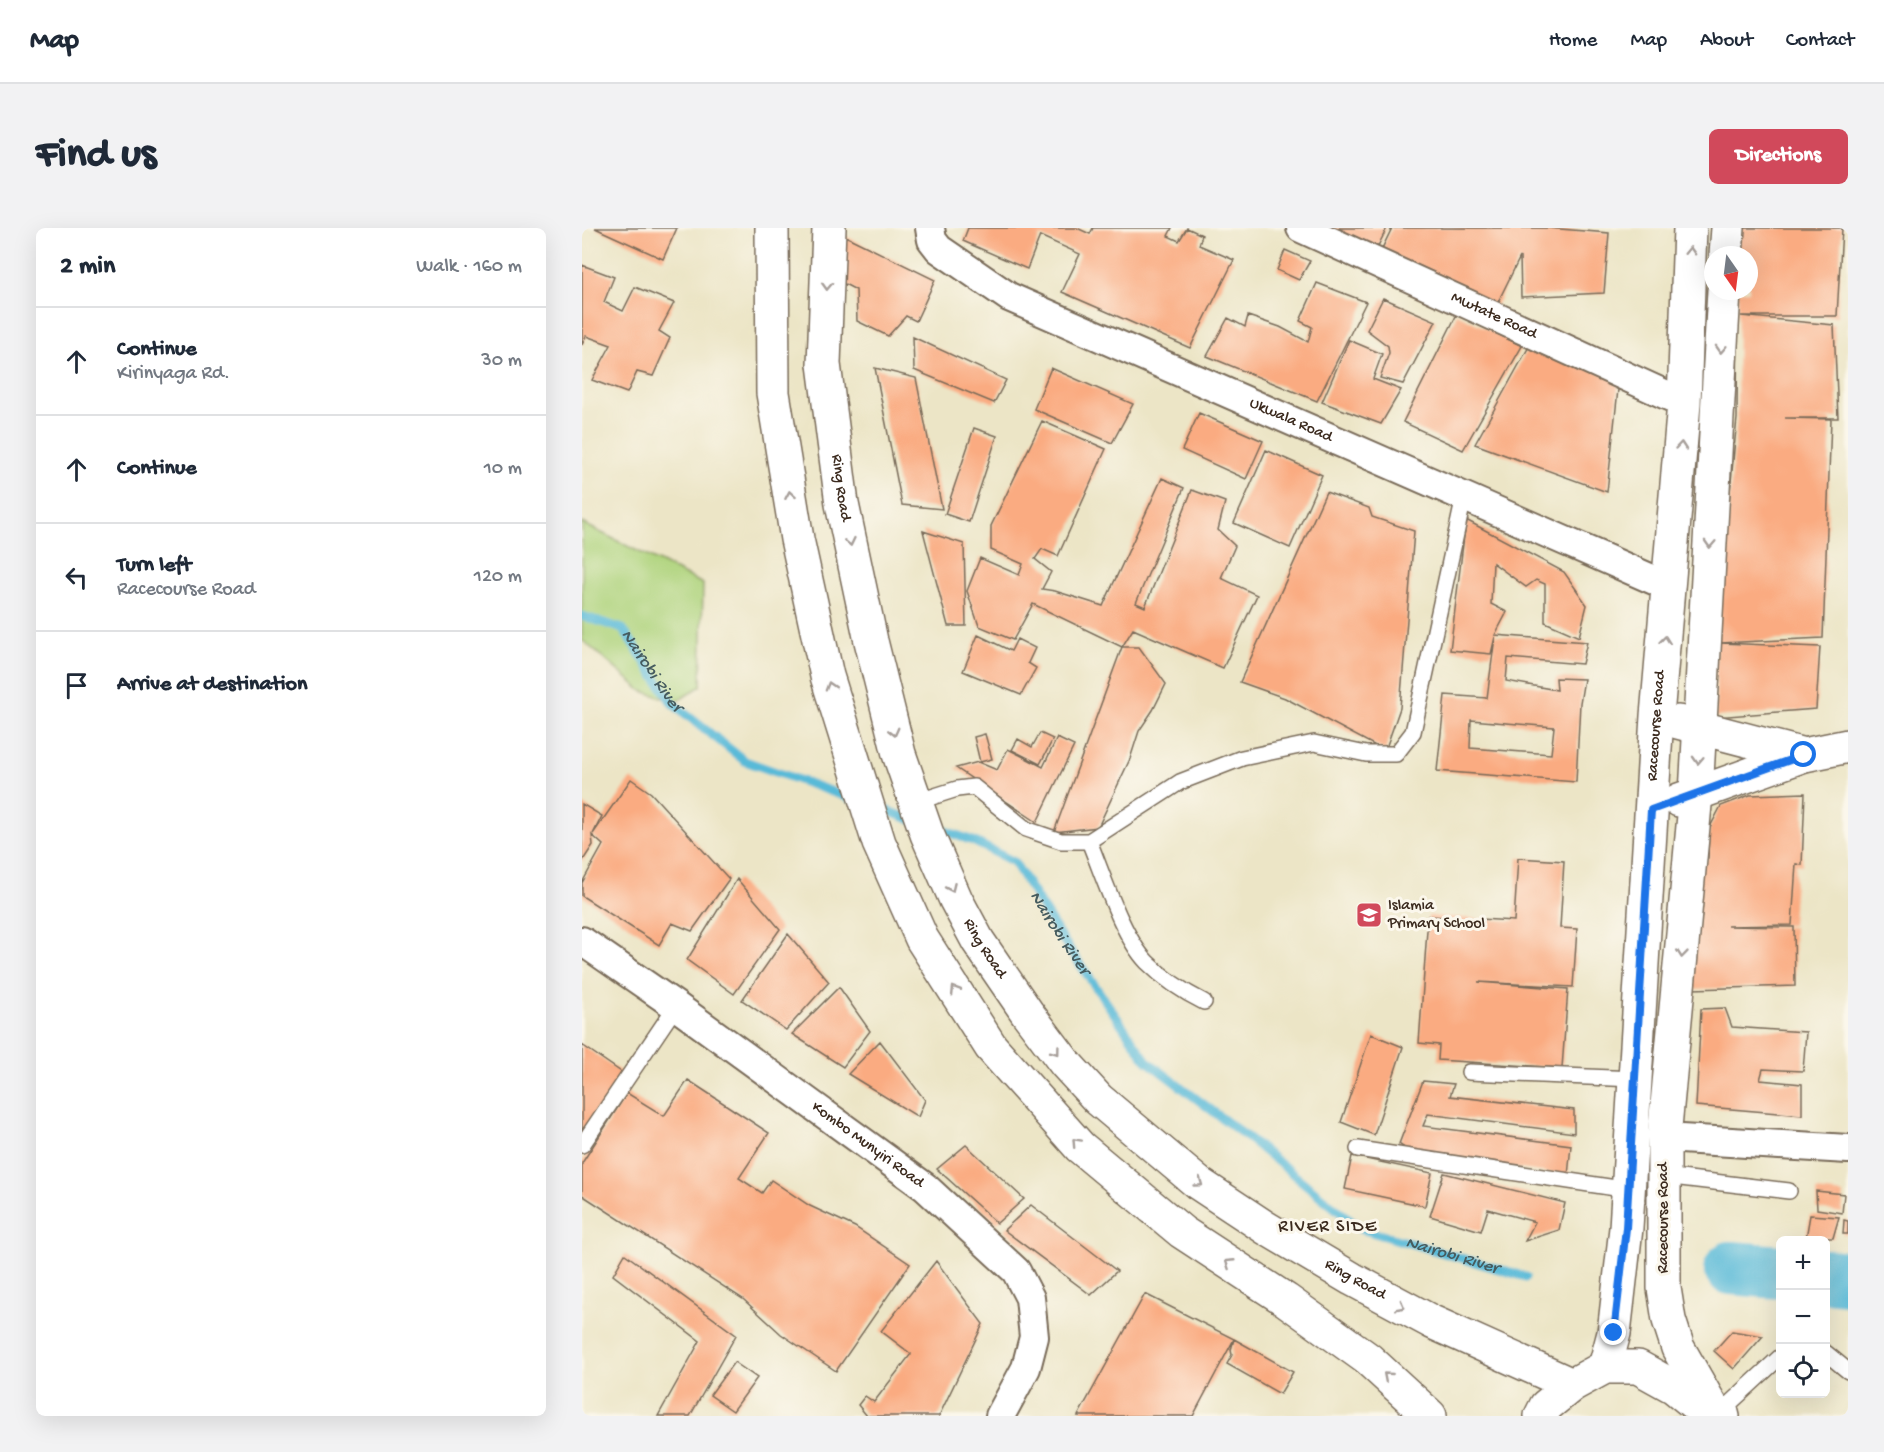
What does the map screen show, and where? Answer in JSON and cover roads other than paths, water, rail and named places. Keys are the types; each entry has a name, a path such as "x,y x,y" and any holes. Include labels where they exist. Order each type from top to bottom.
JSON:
{"main road":[{"path":"772,228 773,393 797,538 827,676 873,826 922,939 991,1047 1080,1147 1182,1232 1287,1300 1368,1359 1430,1416"},
{"name":"Ring Road","path":"829,228 824,364 842,504 871,641 900,754 920,814 956,900 978,941 1065,1063 1098,1099 1198,1183 1266,1228 1352,1279 1432,1322 1572,1385"},
{"name":"Racecourse Road","path":"1605,1367 1614,1333 1629,1190 1657,716 1670,587 1684,404 1690,228"},
{"path":"1727,246 1728,228"},
{"name":"Racecourse Road","path":"1717,1416 1678,1348 1669,1320 1664,1288 1664,1138 1696,794 1724,300"},
{"path":"1657,716 1804,755"},
{"path":"1651,810 1804,755 1848,746"},
{"path":"1541,1416 1546,1406 1572,1385 1605,1367 1638,1367 1674,1387 1709,1416"}],"street":[{"name":"Ukwala Road","path":"930,228 932,240 939,249 1009,297 1670,587"},
{"name":"Mwtate Road","path":"1301,228 1684,404"},
{"name":"Kombo Munyiri Road","path":"582,941 676,1006 925,1187 1016,1271 1030,1298 1034,1337 1026,1368 1000,1416"},
{"path":"1664,1138 1848,1149"}],"lane":[{"path":"920,814 957,789 974,787 1026,829 1061,842 1089,841 1180,782 1242,758 1314,743 1365,754 1396,754 1413,732 1464,497"},
{"path":"1089,841 1128,935 1146,960 1169,982 1204,1002"},
{"path":"582,1145 676,1006"},
{"path":"1469,1072 1635,1079"},
{"path":"1358,1149 1629,1190"},
{"path":"1664,1176 1789,1191"},
{"path":"1830,1356 1848,1371"},
{"path":"1732,1416 1730,1404 1776,1361"}],"waterway":[{"name":"Nairobi River","path":"582,616 623,629 673,704 745,761 858,801"},
{"name":"Nairobi River","path":"877,807 915,821"},
{"name":"Nairobi River","path":"934,827 973,841 1014,862 1059,934 1147,1061 1252,1141 1361,1229 1526,1277"},
{"name":"Nairobi River","path":"1731,1268 1776,1272"},
{"name":"Nairobi River","path":"1830,1276 1848,1278"}],"place":[{"name":"Islamia Primary School","path":"1369,915"}],"district":[{"name":"RIVER SIDE","path":"1328,1227"}]}
